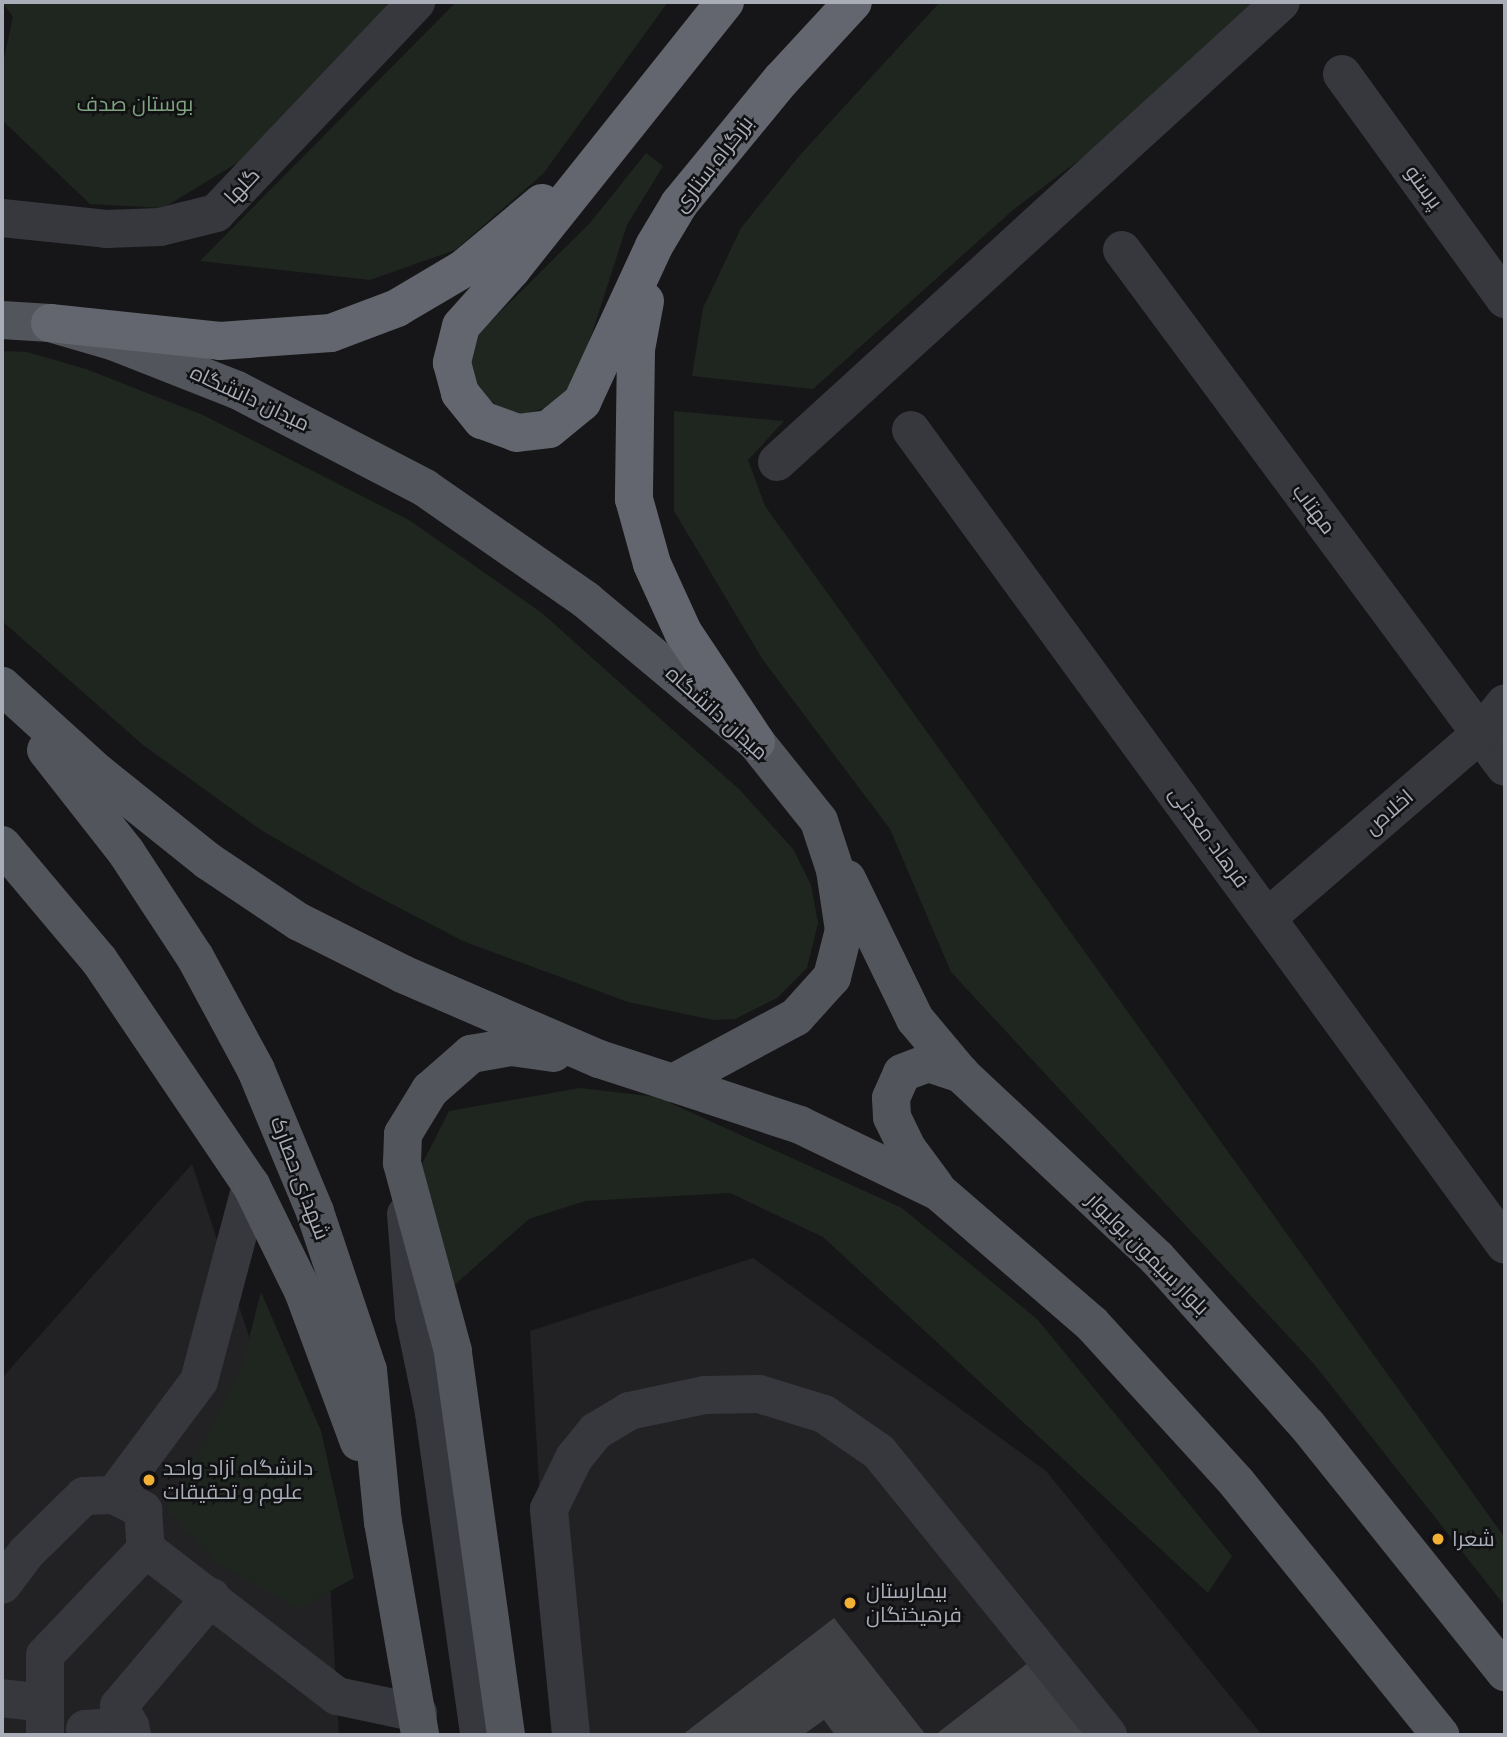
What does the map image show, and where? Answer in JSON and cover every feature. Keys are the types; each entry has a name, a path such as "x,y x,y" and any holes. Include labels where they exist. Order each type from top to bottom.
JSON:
{"highway":[{"path":"50,323 220,341 331,333 397,309 463,270 521,222 623,127 725,2"},
{"name":"بزرگراه ستاری","path":"623,127 512,269 461,326 452,363 460,393 482,420 517,433 549,429 582,402 654,246 709,165 853,2"},
{"path":"654,246 636,349 634,499 652,564 683,632 756,742"}],"main road":[{"name":"میدان دانشگاه","path":"2,320 50,323 173,362 237,390 425,488 586,600 756,742 819,821 835,870 844,930 832,977 796,1017 673,1083"},
{"path":"2,686 98,772 208,861 299,922 403,974 599,1059 822,1134 939,1192"},
{"name":"شهدای حصارک","path":"2,693 126,852 195,957 256,1070 315,1212 368,1370 383,1521 419,1724"},
{"name":"بلوار سیمون بولیوار","path":"819,821 915,1019 961,1074 1166,1268 1307,1425 1505,1672"},
{"path":"2,845 99,960 251,1185 303,1291 336,1371 383,1521"},
{"path":"506,1735 453,1351 402,1163 403,1135 414,1110 448,1072 471,1054 511,1046 599,1059"},
{"path":"961,1074 928,1063 902,1073 891,1098 892,1117 907,1148 939,1192 1092,1324 1237,1483 1440,1735"}],"street":[{"name":"گلها","path":"2,218 106,229 160,227 216,213 416,2"},
{"path":"777,462 1281,2"},
{"name":"پرستو","path":"1342,74 1505,299"},
{"name":"مهتاب","path":"1122,250 1505,767"},
{"name":"فرهاد معدنی","path":"911,430 1505,1245"},
{"name":"اخلاص","path":"1268,917 1481,733 1505,703"},
{"path":"402,1163 414,1316 434,1413 478,1735"},
{"path":"114,1496 199,1381 251,1185"},
{"path":"571,1735 549,1509 574,1458 596,1432 629,1410 705,1395 759,1394 824,1414 879,1452 1108,1735"},
{"path":"2,1585 26,1553 84,1496 114,1496 143,1510 146,1549 45,1655 45,1719 2,1698"},
{"path":"146,1549 337,1696 419,1724"},
{"path":"79,1733 131,1731 119,1706 211,1597"}],"shaded area":[{"name":"دانشگاه آزاد واحد علوم و تحقیقات","path":"192,1164 330,1581 339,1735 2,1735 2,1378"},
{"name":"بیمارستان فرهیختگان","path":"753,1258 1046,1471 1262,1735 554,1735 530,1331"}],"green space":[{"name":"بوستان صدف","path":"2,2 383,2 388,6 252,154 163,208 90,204 2,120 2,67 13,17"},
{"path":"456,2 668,2 543,174 455,250 370,280 200,261"},
{"path":"940,2 1257,2 1174,88 1013,210 813,389 692,376 703,308 741,228 800,155"},
{"path":"646,153 663,166 627,225 584,358 565,397 550,407 523,414 498,407 479,390 472,374 471,356 479,333 590,223"},
{"path":"2,351 27,352 86,369 203,415 409,520 542,613 740,790 793,849 811,885 818,923 807,968 777,998 735,1019 713,1020 628,1002 463,941 363,889 261,830 143,745 2,621"},
{"path":"674,411 784,421 748,460 765,506 1505,1538 1505,1606 1314,1364 951,972 890,829 763,660 674,511"},
{"path":"580,1088 657,1097 902,1208 1037,1319 1232,1556 1208,1593 823,1237 730,1193 585,1201 529,1219 450,1289 421,1166 449,1111"},
{"path":"261,1292 321,1431 354,1578 298,1609 218,1564 167,1510 242,1366"}],"building":[{"path":"834,1618 926,1735 835,1735 824,1720 803,1735 682,1735"},
{"path":"1033,1659 1092,1735 935,1735"}],"place":[{"name":"دانشگاه آزاد واحد علوم و تحقیقات","path":"149,1480"},
{"name":"شعرا","path":"1438,1539"},
{"name":"بیمارستان فرهیختگان","path":"850,1603"}]}
